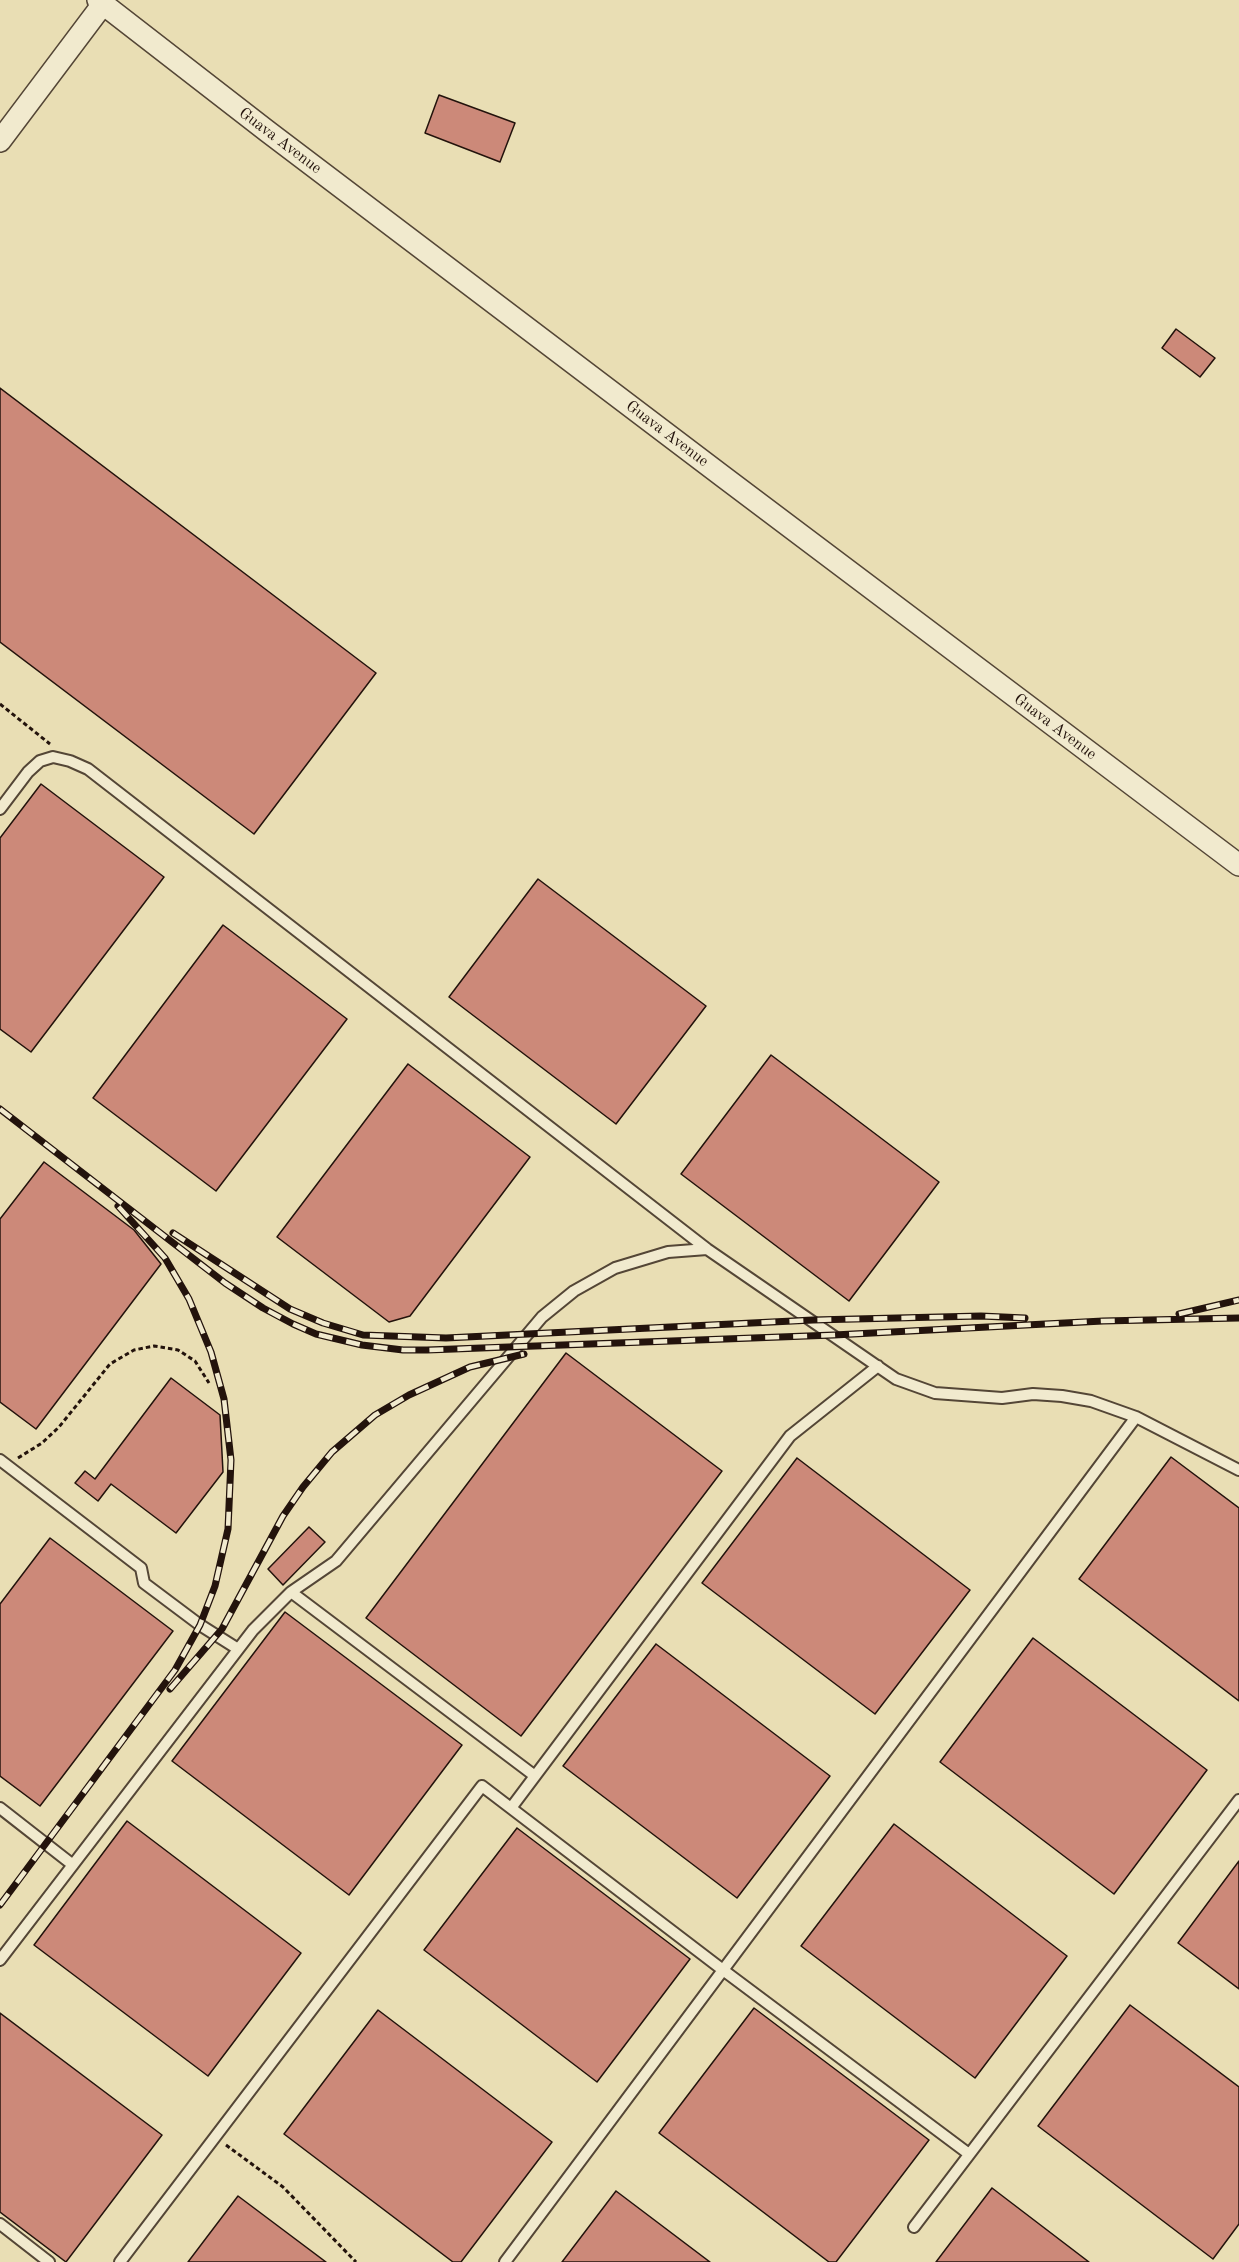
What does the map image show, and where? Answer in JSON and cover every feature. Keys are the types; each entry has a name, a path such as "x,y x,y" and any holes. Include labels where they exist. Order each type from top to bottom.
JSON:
{"street":[{"path":"0,141 102,1"},
{"name":"Guava Avenue","path":"102,1 267,131 1239,866"}],"lane":[{"path":"0,809 40,760 53,757 70,761 88,770 706,1249 896,1379 935,1393 1002,1398 1033,1394 1091,1401 1136,1417 1239,1470"},
{"path":"0,1960 253,1630 291,1593 336,1561 542,1317 574,1291 615,1268 669,1252 706,1249"},
{"path":"511,1808 790,1436 878,1366"},
{"path":"505,2262 1136,1417"},
{"path":"3,1463 141,1569 144,1583 200,1625 238,1649"},
{"path":"291,1593 535,1776"},
{"path":"120,2262 482,1786 969,2154"},
{"path":"914,2227 1239,1800"},
{"path":"0,1808 73,1864"},
{"path":"0,2224 49,2262"}],"path":[{"path":"0,705 70,761"},
{"path":"3,1463 42,1443 110,1364 134,1350 154,1346 178,1350 195,1361 209,1383"},
{"path":"215,2137 283,2187 356,2262"}],"building":[{"path":"439,95 515,123 500,162 425,133"},
{"path":"1176,329 1215,358 1200,377 1162,348"},
{"path":"0,388 376,673 254,834 0,642"},
{"path":"41,784 164,877 31,1052 0,1029 0,838"},
{"path":"538,879 706,1006 616,1124 449,997"},
{"path":"223,925 347,1019 216,1191 93,1098"},
{"path":"771,1055 939,1182 849,1301 681,1174"},
{"path":"408,1064 530,1157 410,1316 389,1322 277,1237"},
{"path":"44,1162 134,1230 161,1264 36,1429 0,1402 0,1219"},
{"path":"566,1353 722,1471 521,1736 366,1618"},
{"path":"171,1378 220,1415 223,1472 176,1533 111,1484 98,1501 75,1483 85,1471 95,1479"},
{"path":"1171,1457 1239,1508 1239,1701 1079,1579"},
{"path":"797,1458 970,1590 875,1714 702,1583"},
{"path":"309,1527 325,1542 283,1585 268,1569"},
{"path":"50,1538 173,1631 40,1806 0,1776 0,1604"},
{"path":"285,1612 462,1745 349,1895 172,1761"},
{"path":"1033,1638 1207,1770 1114,1894 940,1762"},
{"path":"656,1644 830,1776 737,1898 563,1766"},
{"path":"127,1821 301,1953 208,2076 34,1945"},
{"path":"894,1824 1067,1956 975,2078 801,1946"},
{"path":"517,1828 690,1959 597,2082 424,1950"},
{"path":"1239,1861 1239,1989 1178,1943"},
{"path":"1130,2005 1239,2087 1239,2224 1213,2259 1038,2126"},
{"path":"754,2008 929,2140 836,2262 829,2262 659,2133"},
{"path":"378,2010 552,2142 461,2262 453,2262 284,2134"},
{"path":"0,2013 162,2135 66,2262 0,2212"},
{"path":"992,2188 1089,2262 936,2262"},
{"path":"616,2191 710,2262 562,2262"},
{"path":"238,2196 326,2262 188,2262"}],"railway":[{"path":"0,1109 225,1283 263,1308 316,1334 362,1345 403,1350 427,1350 834,1335 1103,1321 1239,1318"},
{"path":"0,1905 175,1670 200,1625 215,1586 228,1529 231,1460 224,1399 211,1352 189,1299 165,1258 118,1206"},
{"path":"173,1233 290,1309 323,1323 363,1335 446,1338 813,1320 981,1316 1025,1318"},
{"path":"1179,1314 1239,1300"},
{"path":"170,1689 222,1629 283,1516 332,1452 375,1415 409,1395 470,1367 524,1354"}]}
